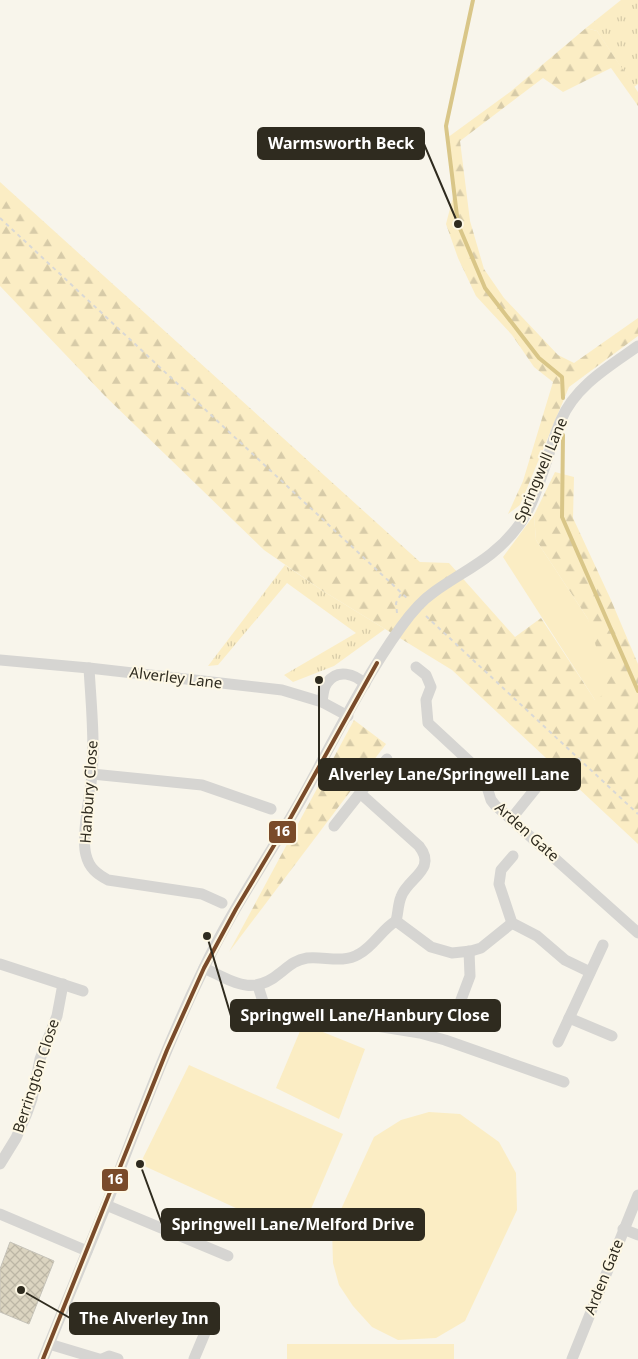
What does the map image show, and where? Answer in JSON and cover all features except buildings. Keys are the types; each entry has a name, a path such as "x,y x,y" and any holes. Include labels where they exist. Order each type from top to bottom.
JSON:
{"street":[{"name":"Springwell Lane","path":"43,1359 164,1059 204,968 377,663 404,623 424,600 435,591 484,561 499,549 510,536 529,506 568,406 576,395 591,381 638,346"},
{"name":"Alverley Lane","path":"0,660 282,690 322,702 348,716"},
{"name":"Arden Gate","path":"416,667 426,675 431,687 426,700 428,723 478,769 485,778 492,800 638,933"},
{"name":"Hanbury Close","path":"89,668 92,774 84,846 90,867 97,874 108,880 202,894 222,902"},
{"path":"322,702 326,685 336,675 348,674 365,684"},
{"path":"334,826 387,759"},
{"path":"92,774 202,786 271,809"},
{"path":"511,819 540,783"},
{"path":"204,968 236,983 246,986 258,986 271,980 292,963 299,960 319,958 343,960 356,956 374,944 396,921 401,896 424,867 425,855 419,846 361,794"},
{"path":"513,856 501,870 499,884 512,923 537,936 565,960 590,972"},
{"path":"396,921 431,947 452,953 469,952 481,948 512,923"},
{"path":"558,1042 603,944"},
{"path":"453,1021 470,976 469,952"},
{"path":"0,964 83,990"},
{"name":"Berrington Close","path":"0,1164 16,1138 32,1099 40,1059 56,1016 63,984"},
{"path":"258,986 266,1011 271,1016 308,1015 420,1033 564,1082"},
{"path":"569,1018 612,1036"},
{"name":"Arden Gate","path":"572,1359 638,1195"},
{"path":"106,1205 228,1256"},
{"path":"0,1214 87,1251"},
{"path":"623,1229 638,1235"},
{"path":"194,1359 207,1328"},
{"path":"49,1344 101,1359 109,1356 118,1359"}],"path":[{"path":"0,218 409,600"},
{"path":"402,594 396,603 397,611 404,623"},
{"path":"424,615 638,814"}],"green space":[{"path":"621,0 638,0 638,84 634,87 597,31 586,28"},
{"path":"586,28 597,31 638,92 638,106 611,68 563,92 543,78 460,141 470,221 484,269 504,298 558,355 574,363 638,318 638,336 569,387 520,505 508,514 523,481 553,382 534,367 512,335 476,296 458,258 446,224 454,193 447,138 510,92"},
{"path":"0,182 420,562 449,563 515,637 541,618 595,700 588,619 536,540 534,515 555,472 574,477 573,518 638,664 638,844 452,670 323,591 264,550 105,396 0,286"},
{"path":"534,515 536,540 588,619 609,691 595,700 503,557"},
{"path":"285,565 385,629 334,666 293,682 284,675 356,633 287,583 218,665 208,666"},
{"path":"354,720 386,744 229,952"},
{"path":"303,1024 365,1049 339,1119 276,1088"},
{"path":"189,1065 343,1134 299,1237 140,1164"},
{"path":"429,1112 460,1114 499,1142 516,1173 517,1210 465,1321 436,1338 398,1340 372,1327 353,1306 339,1285 333,1263 332,1229 374,1137 401,1120"},
{"path":"287,1344 454,1344 454,1359 287,1359"}],"waterway":[{"path":"473,0 446,126 458,224 485,288 539,358 562,377 563,398"},
{"path":"563,435 562,517 638,691"}],"transit line":[{"name":"16","path":"43,1359 167,1050 204,968 377,663"}],"place":[{"name":"Warmsworth Beck","path":"458,224"},
{"name":"Alverley Lane/Springwell Lane","path":"319,680"},
{"name":"Springwell Lane/Hanbury Close","path":"207,936"},
{"name":"Springwell Lane/Melford Drive","path":"140,1164"},
{"name":"The Alverley Inn","path":"21,1290"}]}
